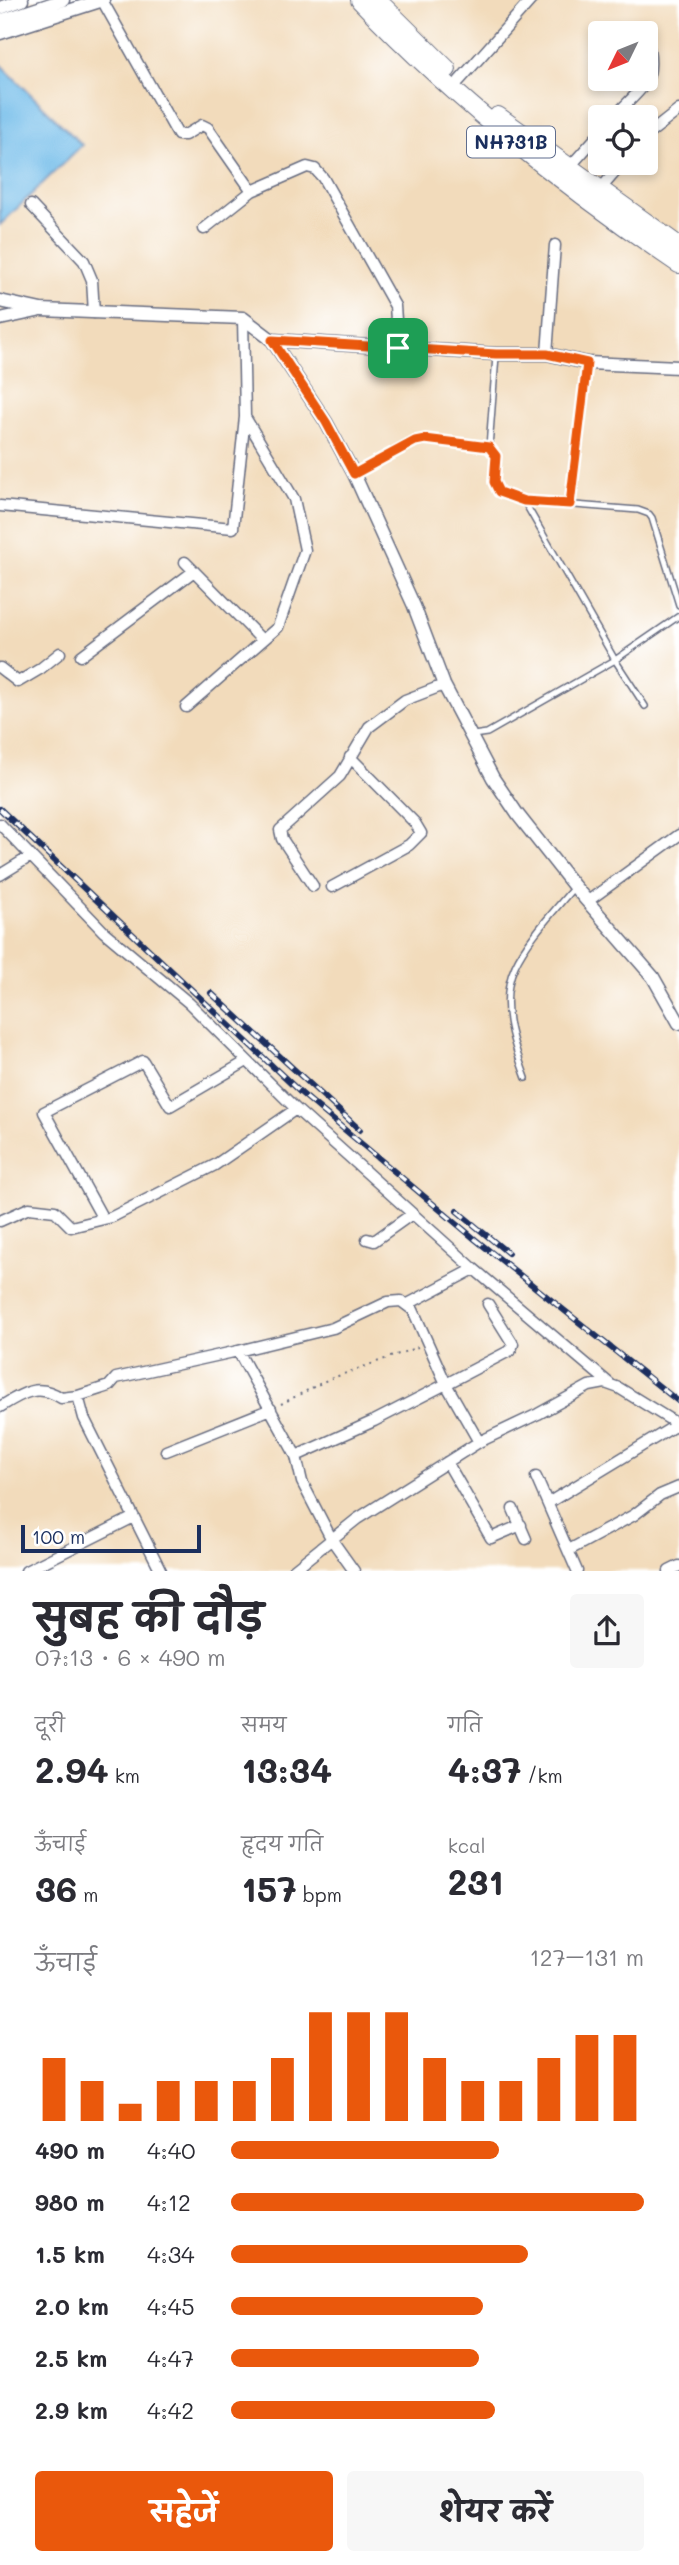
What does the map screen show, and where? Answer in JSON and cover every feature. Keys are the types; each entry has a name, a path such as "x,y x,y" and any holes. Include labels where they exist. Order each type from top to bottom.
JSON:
{"highway":[{"name":"NH731B","path":"360,0 463,101 595,196 679,264"},
{"name":"NH731B","path":"377,0 484,105 564,173"},
{"name":"NH731B","path":"595,196 679,246"}],"street":[{"path":"0,8 22,0"},
{"path":"0,21 63,0"},
{"path":"0,33 103,0 176,131 182,136 202,125 208,128 252,191"},
{"path":"459,81 531,0"},
{"path":"625,105 637,91"},
{"path":"658,127 679,110"},
{"path":"564,173 588,146"},
{"path":"204,229 252,191 307,167 315,169 323,177 395,306 398,348"},
{"path":"595,196 613,175"},
{"path":"31,205 84,261 92,280 94,313"},
{"path":"547,354 555,245"},
{"path":"0,301 41,310 243,318 272,340 326,422 354,474 414,606 444,685 504,795 574,886 653,977 678,1017"},
{"path":"0,319 41,310"},
{"path":"0,506 233,528 245,417 243,318"},
{"path":"272,340 496,354 547,354 587,363 679,367"},
{"path":"186,707 278,627 305,550 294,499 245,417"},
{"path":"185,562 262,640"},
{"path":"81,656 194,571"},
{"path":"0,668 18,682 60,653"},
{"path":"313,886 282,839 279,830 340,776 369,727 381,716 405,700 444,685"},
{"path":"332,887 416,840 421,833 415,823 350,757"},
{"path":"0,824 104,932 189,1003 296,1110 474,1269 610,1384"},
{"path":"588,901 679,835"},
{"path":"0,875 31,856"},
{"path":"103,1219 44,1112 143,1061 170,1106 247,1061"},
{"path":"0,1221 29,1208 55,1211 71,1227 112,1217 215,1165 296,1110"},
{"path":"367,1239 374,1241 412,1214"},
{"path":"408,1304 474,1269"},
{"path":"0,1407 37,1389 50,1390 61,1398 78,1396 109,1386 116,1378 182,1365 333,1328 388,1302 401,1301 413,1310 446,1384 479,1442"},
{"path":"296,1456 374,1421 508,1353 513,1343 488,1304"},
{"path":"238,1350 296,1456 302,1482 332,1540 354,1571"},
{"path":"292,1571 357,1519 479,1442 589,1386 597,1383 620,1388 678,1424 548,1503"},
{"path":"78,1396 84,1418 161,1571"},
{"path":"166,1451 271,1409"},
{"path":"447,1462 491,1538 521,1525"},
{"path":"536,1478 578,1571"},
{"path":"569,1550 634,1515 660,1495 679,1487"},
{"path":"513,1509 526,1539"},
{"path":"26,1571 134,1517"},
{"path":"669,1571 679,1566"}],"lane":[{"path":"496,354 489,447 496,456 494,482 499,492 524,501 638,510 649,514 679,605"},
{"path":"570,504 587,363"},
{"path":"354,474 415,441 425,439 489,447"},
{"path":"524,501 615,660 645,706"},
{"path":"470,735 486,733 615,660 679,616"},
{"path":"526,1077 509,1026 512,976 515,965 528,946 574,886"}],"path":[{"path":"271,1409 327,1380 428,1344"}],"water":[{"path":"0,64 82,145 0,225"}],"railway":[{"path":"0,809 301,1093 476,1240 679,1402"},
{"path":"211,993 360,1130"},
{"path":"457,1211 508,1253"}],"route":[{"path":"272,340 398,348 547,354 587,363 570,504 524,501 499,492 494,482 496,456 489,447 425,439 415,441 354,474 326,422 272,340"}]}
